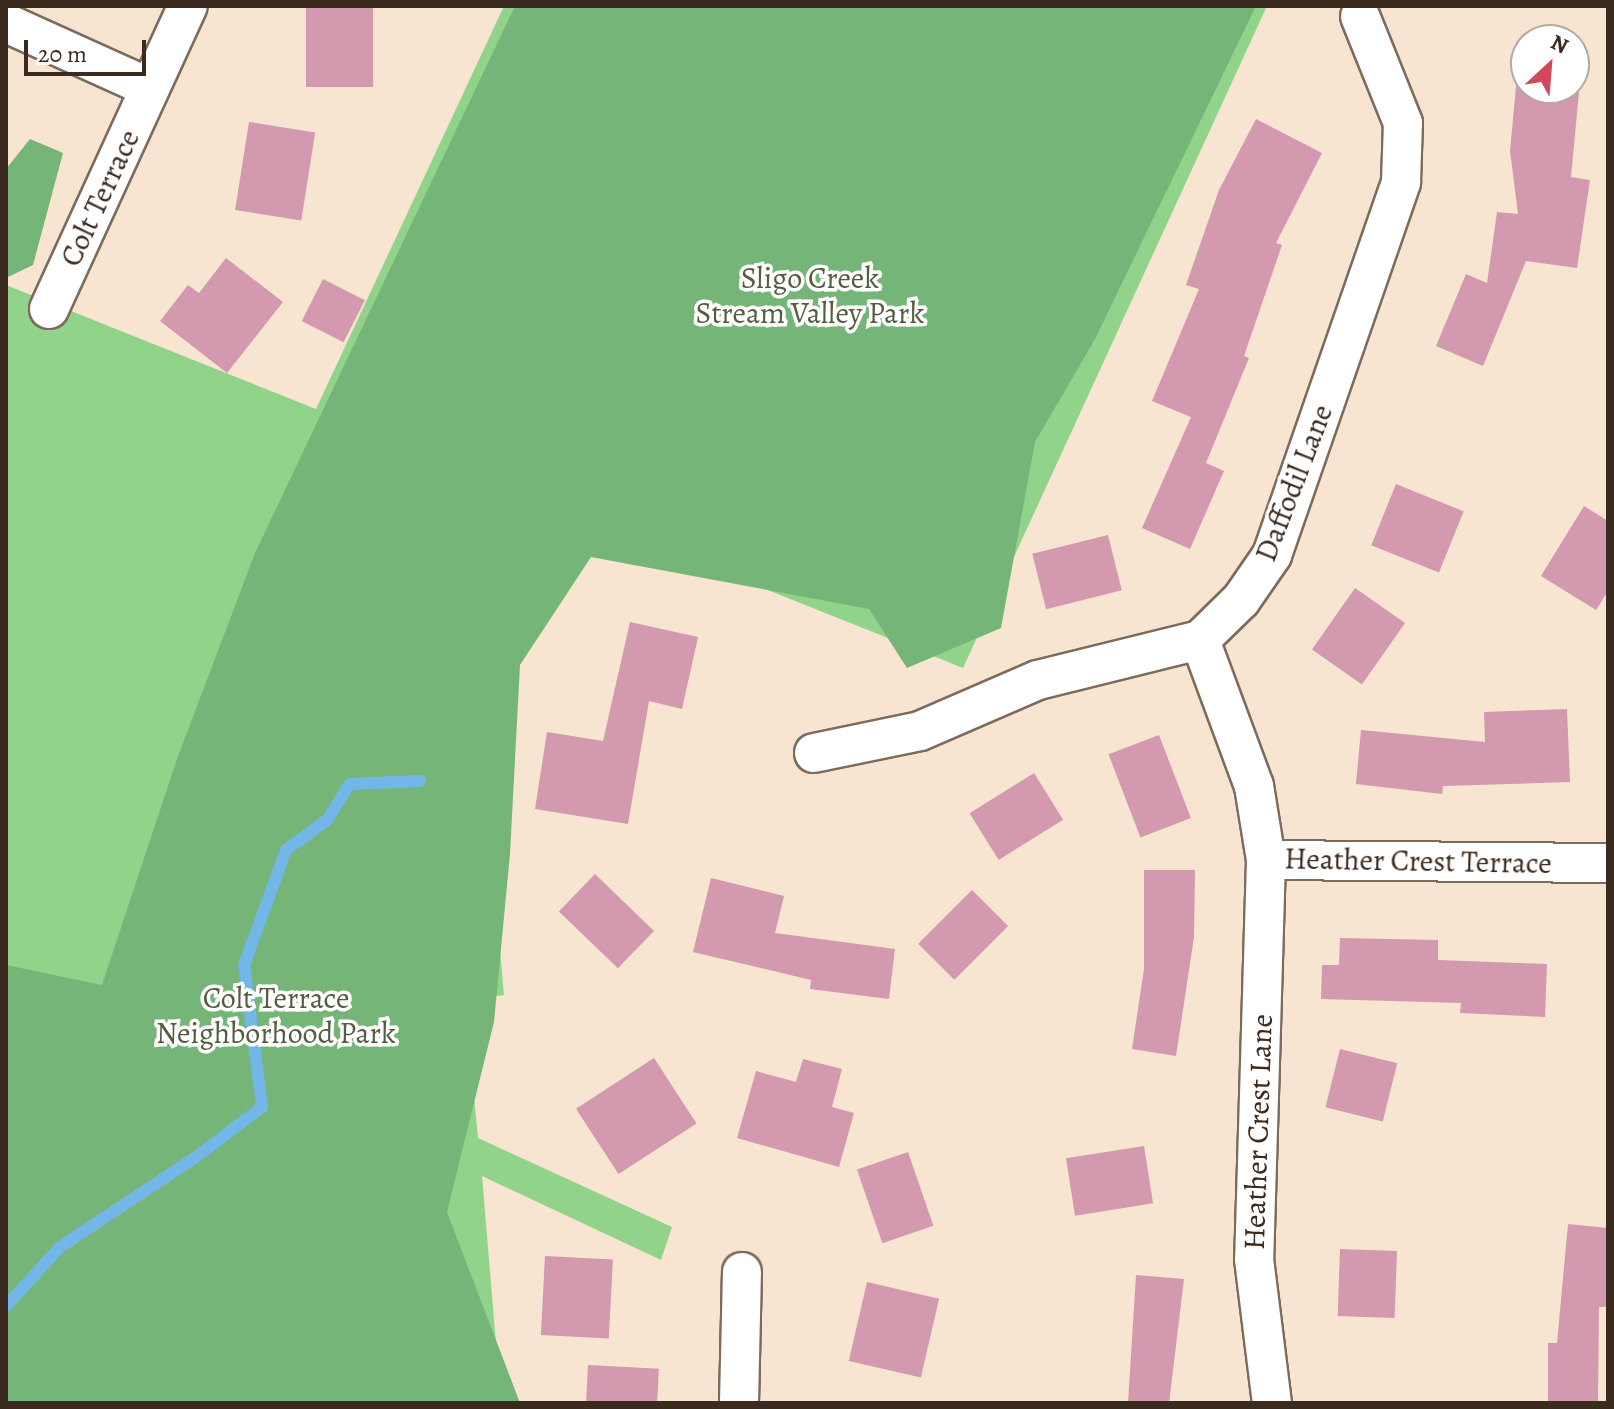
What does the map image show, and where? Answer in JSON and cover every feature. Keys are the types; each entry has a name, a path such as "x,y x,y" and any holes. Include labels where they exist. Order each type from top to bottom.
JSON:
{"street":[{"name":"Colt Terrace","path":"49,309 188,6"},
{"name":"Daffodil Lane","path":"1200,640 1241,600 1272,555 1401,182 1403,123 1360,16"},
{"path":"6,23 150,88"},
{"path":"814,753 920,731 1038,680 1200,640"},
{"name":"Heather Crest Terrace","path":"1200,640 1254,786 1266,860 1608,863"},
{"name":"Heather Crest Lane","path":"1266,860 1254,1259 1272,1403"},
{"path":"739,1403 742,1272"}],"green space":[{"name":"Colt Terrace Neighborhood Park","path":"504,6 1267,6 963,668 545,501 474,662 504,995 465,1000 478,1138 672,1227 661,1260 482,1176 501,1403 6,1403 6,285 316,409"},
{"name":"Sligo Creek Stream Valley Park","path":"515,6 1256,6 1095,339 1035,442 1001,628 907,668 869,609 591,557 520,665 510,854 494,1022 447,1212 520,1403 6,1403 6,965 102,985 177,759 255,553"},
{"path":"30,139 63,153 33,265 6,278 6,169"}],"building":[{"path":"306,6 373,6 373,87 306,87"},
{"path":"1514,104 1578,104 1571,177 1590,180 1577,268 1526,261 1483,366 1436,346 1466,274 1487,283 1497,212 1518,214 1510,151"},
{"path":"1256,119 1322,153 1276,243 1282,245 1244,356 1249,358 1206,463 1224,471 1190,549 1142,528 1191,417 1152,401 1199,289 1186,285 1219,190"},
{"path":"249,122 315,132 301,220 235,210"},
{"path":"226,258 283,302 227,373 160,321 188,285 199,293"},
{"path":"323,279 365,300 344,342 302,321"},
{"path":"1396,484 1464,511 1439,573 1371,545"},
{"path":"1584,506 1608,521 1608,591 1596,610 1541,576"},
{"path":"1108,535 1122,590 1046,609 1032,554"},
{"path":"1355,588 1405,623 1362,684 1312,649"},
{"path":"630,622 698,637 682,709 649,701 628,824 535,809 547,732 603,741"},
{"path":"1567,709 1570,782 1443,786 1442,794 1356,784 1361,730 1485,742 1484,712"},
{"path":"1159,735 1191,818 1140,837 1109,754"},
{"path":"1034,773 1063,820 999,860 970,813"},
{"path":"1144,870 1195,870 1194,937 1176,1056 1132,1049 1144,969"},
{"path":"595,874 654,931 618,968 559,911"},
{"path":"711,878 784,896 775,933 895,949 889,999 810,989 811,980 693,952"},
{"path":"972,890 1008,926 954,980 918,944"},
{"path":"1340,938 1438,940 1438,960 1547,964 1545,1017 1460,1013 1461,1003 1321,999 1322,965 1339,965"},
{"path":"1340,1049 1397,1063 1383,1121 1325,1107"},
{"path":"654,1058 696,1123 618,1174 576,1109"},
{"path":"803,1059 842,1069 832,1107 854,1113 839,1167 737,1138 756,1071 796,1082"},
{"path":"1144,1146 1153,1203 1075,1216 1066,1158"},
{"path":"908,1152 933,1226 882,1243 857,1170"},
{"path":"1568,1224 1608,1228 1608,1307 1599,1307 1598,1403 1548,1403 1548,1343 1557,1343"},
{"path":"1340,1249 1397,1251 1395,1318 1338,1316"},
{"path":"545,1256 613,1260 609,1338 541,1335"},
{"path":"1136,1275 1184,1279 1169,1403 1128,1403"},
{"path":"867,1282 939,1299 921,1378 849,1361"},
{"path":"588,1365 659,1369 657,1403 586,1403"}],"waterway":[{"path":"6,1306 60,1247 196,1157 262,1107 244,965 286,850 327,820 350,784 420,781"}]}
